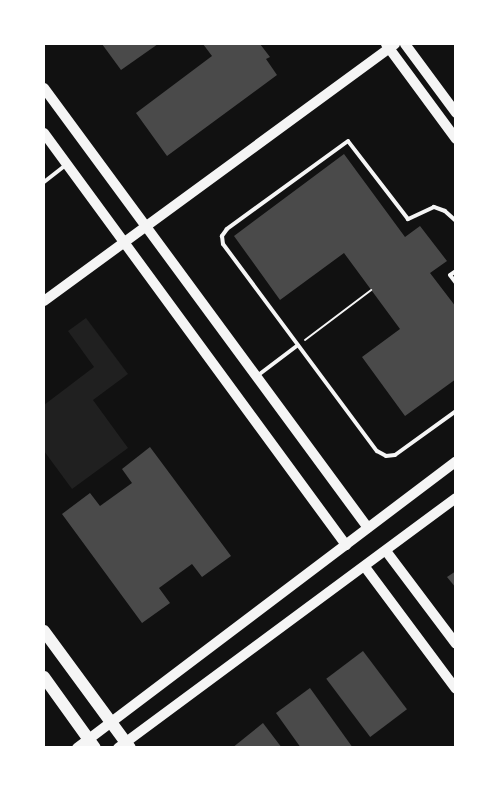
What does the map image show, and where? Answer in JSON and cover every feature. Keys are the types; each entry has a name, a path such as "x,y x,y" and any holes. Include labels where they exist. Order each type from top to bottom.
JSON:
{"main road":[{"path":"44,631 111,722 124,746"},
{"path":"44,677 91,743"}],"street":[{"path":"405,44 456,113"},
{"path":"44,301 390,45 456,139"},
{"path":"44,88 368,528"},
{"path":"44,133 346,545"},
{"path":"76,747 91,743 111,722 456,461"},
{"path":"124,746 456,498"},
{"path":"386,551 456,644"},
{"path":"365,567 456,689"}],"lane":[{"path":"456,221 445,211 434,207 408,219 348,141 227,229 222,236 223,244 377,451 386,456 395,455 456,411"},
{"path":"44,182 66,165"},
{"path":"456,271 450,275 456,283"},
{"path":"256,376 298,345"}],"path":[{"path":"298,345 371,290"}],"shaded area":[{"path":"86,318 128,374 93,400 128,448 72,489 44,451 44,405 94,367 68,331"}],"building":[{"path":"102,44 158,44 121,70"},
{"path":"203,44 260,44 270,57 266,59 277,75 167,156 136,113 212,56"},
{"path":"344,154 405,237 420,226 447,261 430,273 456,307 456,379 405,416 362,357 400,329 344,253 280,300 234,236"},
{"path":"150,447 231,556 202,577 192,564 159,588 170,603 142,623 62,514 90,493 100,506 132,483 122,469"},
{"path":"456,571 456,588 447,577"},
{"path":"363,651 407,709 370,737 326,679"},
{"path":"310,688 353,748 301,748 276,713"},
{"path":"263,723 282,748 232,748"}]}
